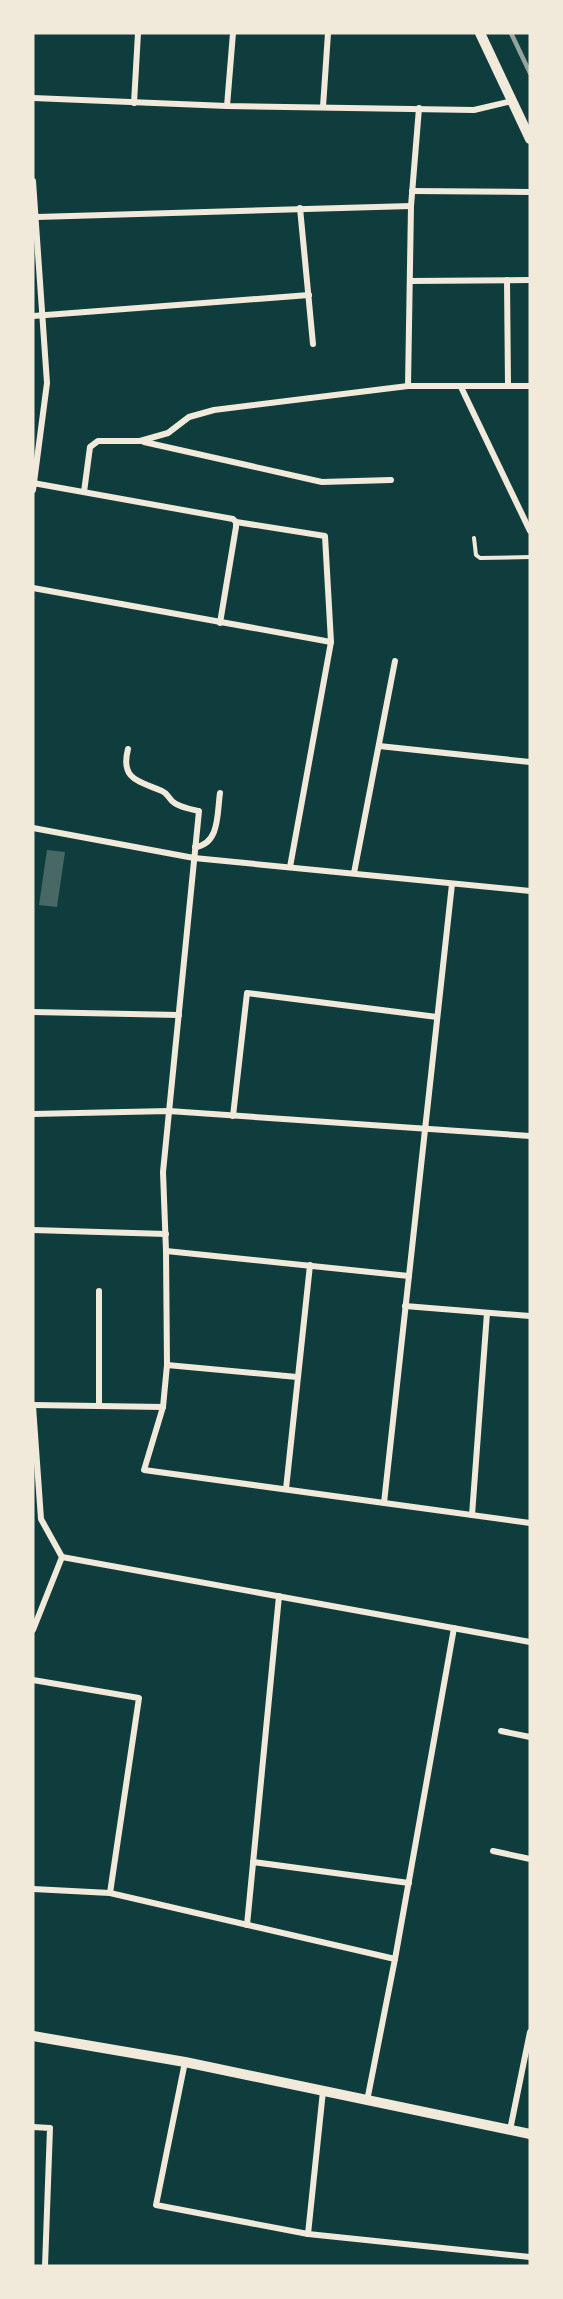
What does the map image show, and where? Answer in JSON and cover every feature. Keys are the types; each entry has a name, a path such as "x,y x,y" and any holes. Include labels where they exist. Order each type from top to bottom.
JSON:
{"street":[{"path":"134,103 138,33"},
{"path":"227,106 233,33"},
{"path":"323,107 328,33"},
{"path":"480,33 530,139"},
{"path":"33,98 227,106 419,108 474,111 512,101"},
{"path":"408,386 411,206 419,108"},
{"path":"33,181 47,383 33,485 84,492 233,519 237,522 325,536 331,642 291,867"},
{"path":"412,191 530,192"},
{"path":"37,217 411,206"},
{"path":"300,208 313,344"},
{"path":"507,280 508,386"},
{"path":"410,281 530,280"},
{"path":"33,316 309,295"},
{"path":"140,441 168,433 189,417 214,410 408,386 530,386"},
{"path":"461,387 530,531"},
{"path":"84,492 90,447 98,441 140,441 322,482 391,480"},
{"path":"220,623 237,522"},
{"path":"33,588 331,642"},
{"path":"354,873 395,662"},
{"path":"379,746 530,762"},
{"path":"128,749 126,769 131,777 149,787 163,791 173,803 199,811 163,1172 166,1234 166,1365 163,1407 144,1470 530,1523"},
{"path":"195,847 208,844 213,838 220,793"},
{"path":"33,828 194,858 530,891"},
{"path":"384,1503 452,884"},
{"path":"233,1116 247,993 437,1017"},
{"path":"33,1012 179,1015"},
{"path":"33,1114 169,1112 530,1136"},
{"path":"33,1230 166,1234"},
{"path":"166,1251 409,1276"},
{"path":"286,1489 310,1265"},
{"path":"99,1291 99,1406"},
{"path":"405,1306 530,1316"},
{"path":"472,1515 487,1313"},
{"path":"166,1365 297,1377"},
{"path":"62,1557 41,1519 33,1406 163,1407"},
{"path":"62,1557 530,1642"},
{"path":"33,1630 62,1557"},
{"path":"247,1925 279,1596"},
{"path":"367,2101 409,1883 454,1628"},
{"path":"33,1680 139,1698 110,1893"},
{"path":"501,1731 530,1737"},
{"path":"493,1851 530,1859"},
{"path":"253,1862 409,1883"},
{"path":"33,1890 110,1893 395,1959"},
{"path":"510,2130 530,2032"},
{"path":"33,2036 185,2062 530,2134"},
{"path":"185,2062 156,2205 308,2235 530,2257"},
{"path":"308,2235 323,2091"},
{"path":"33,2127 50,2128 45,2266"}],"lane":[{"path":"474,538 476,555 480,558 530,557"}],"building":[{"path":"47,850 65,852 57,907 39,905"}],"railway":[{"path":"511,33 530,73"}]}
